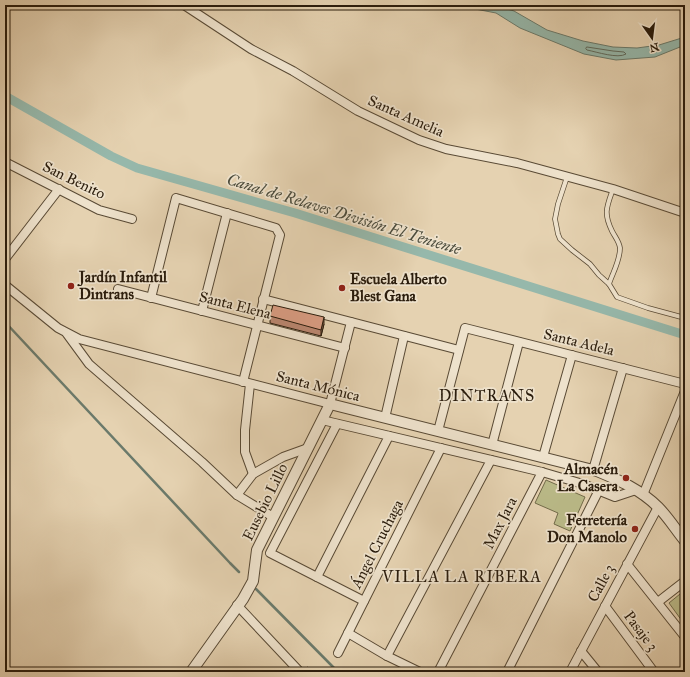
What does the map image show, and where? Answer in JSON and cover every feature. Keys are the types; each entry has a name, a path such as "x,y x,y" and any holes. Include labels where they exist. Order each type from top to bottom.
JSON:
{"street":[{"name":"Santa Amelia","path":"184,5 251,49 294,71 358,110 419,140 446,149 517,162 613,189 685,213"},
{"name":"San Benito","path":"5,162 100,210 132,219"},
{"path":"5,260 59,189"},
{"path":"151,298 176,198 276,228 280,236 257,325 246,383 245,452 253,474"},
{"path":"202,311 227,213"},
{"name":"Santa Mónica","path":"5,286 58,328 79,340 593,470 625,483 640,493 658,507 685,541"},
{"name":"Santa Elena","path":"118,289 344,348"},
{"path":"264,299 459,350 438,431"},
{"path":"330,404 351,322"},
{"name":"Santa Adela","path":"459,350 466,328 685,384"},
{"path":"65,332 89,364 238,495 273,517"},
{"path":"385,418 404,336"},
{"path":"492,445 519,342"},
{"path":"543,457 572,355"},
{"path":"593,470 623,368"},
{"path":"322,420 542,472 583,484 615,497 640,493 685,391"},
{"name":"Eusebio Lillo","path":"191,672 243,598 252,580 257,550 330,404"},
{"path":"337,424 270,553 364,601"},
{"path":"317,577 389,436"},
{"path":"238,495 253,474 283,457 308,448"},
{"name":"Ángel Cruchaga","path":"338,653 441,448"},
{"path":"387,656 491,460"},
{"name":"Max Jara","path":"438,672 542,472"},
{"path":"507,672 599,490"},
{"name":"Calle 3","path":"570,672 658,507"},
{"path":"627,564 685,637"},
{"path":"658,602 685,581"},
{"path":"237,605 300,672"},
{"name":"Pasaje 3","path":"605,606 654,672"},
{"path":"348,633 387,656 420,672"},
{"path":"581,650 598,672"}],"lane":[{"path":"567,176 555,219 560,239 590,264 609,284 617,297 648,308 685,318"},
{"path":"609,284 618,262 620,249 618,241 607,218 606,207 613,189"}],"green space":[{"path":"546,480 585,497 570,531 554,524 558,513 535,503"},
{"path":"680,594 685,601 685,625 669,603"}],"water":[{"path":"461,5 494,5 514,11 547,30 583,41 613,47 637,48 659,45 685,37 685,45 655,57 616,60 584,54 520,28 496,13"}],"building":[{"path":"273,305 324,317 321,330 270,316"}],"waterway":[{"name":"Canal de Relaves División El Teniente","path":"5,96 111,156 137,168 295,213 685,335"},
{"path":"5,322 239,572"},
{"path":"256,589 338,672"}],"place":[{"name":"Jardín Infantil Dintrans","path":"71,286"},
{"name":"Escuela Alberto Blest Gana","path":"342,288"},
{"name":"Almacén La Casera","path":"626,478"},
{"name":"Ferretería Don Manolo","path":"635,529"}],"district":[{"name":"DINTRANS","path":"487,395"},
{"name":"VILLA LA RIBERA","path":"462,576"}]}
